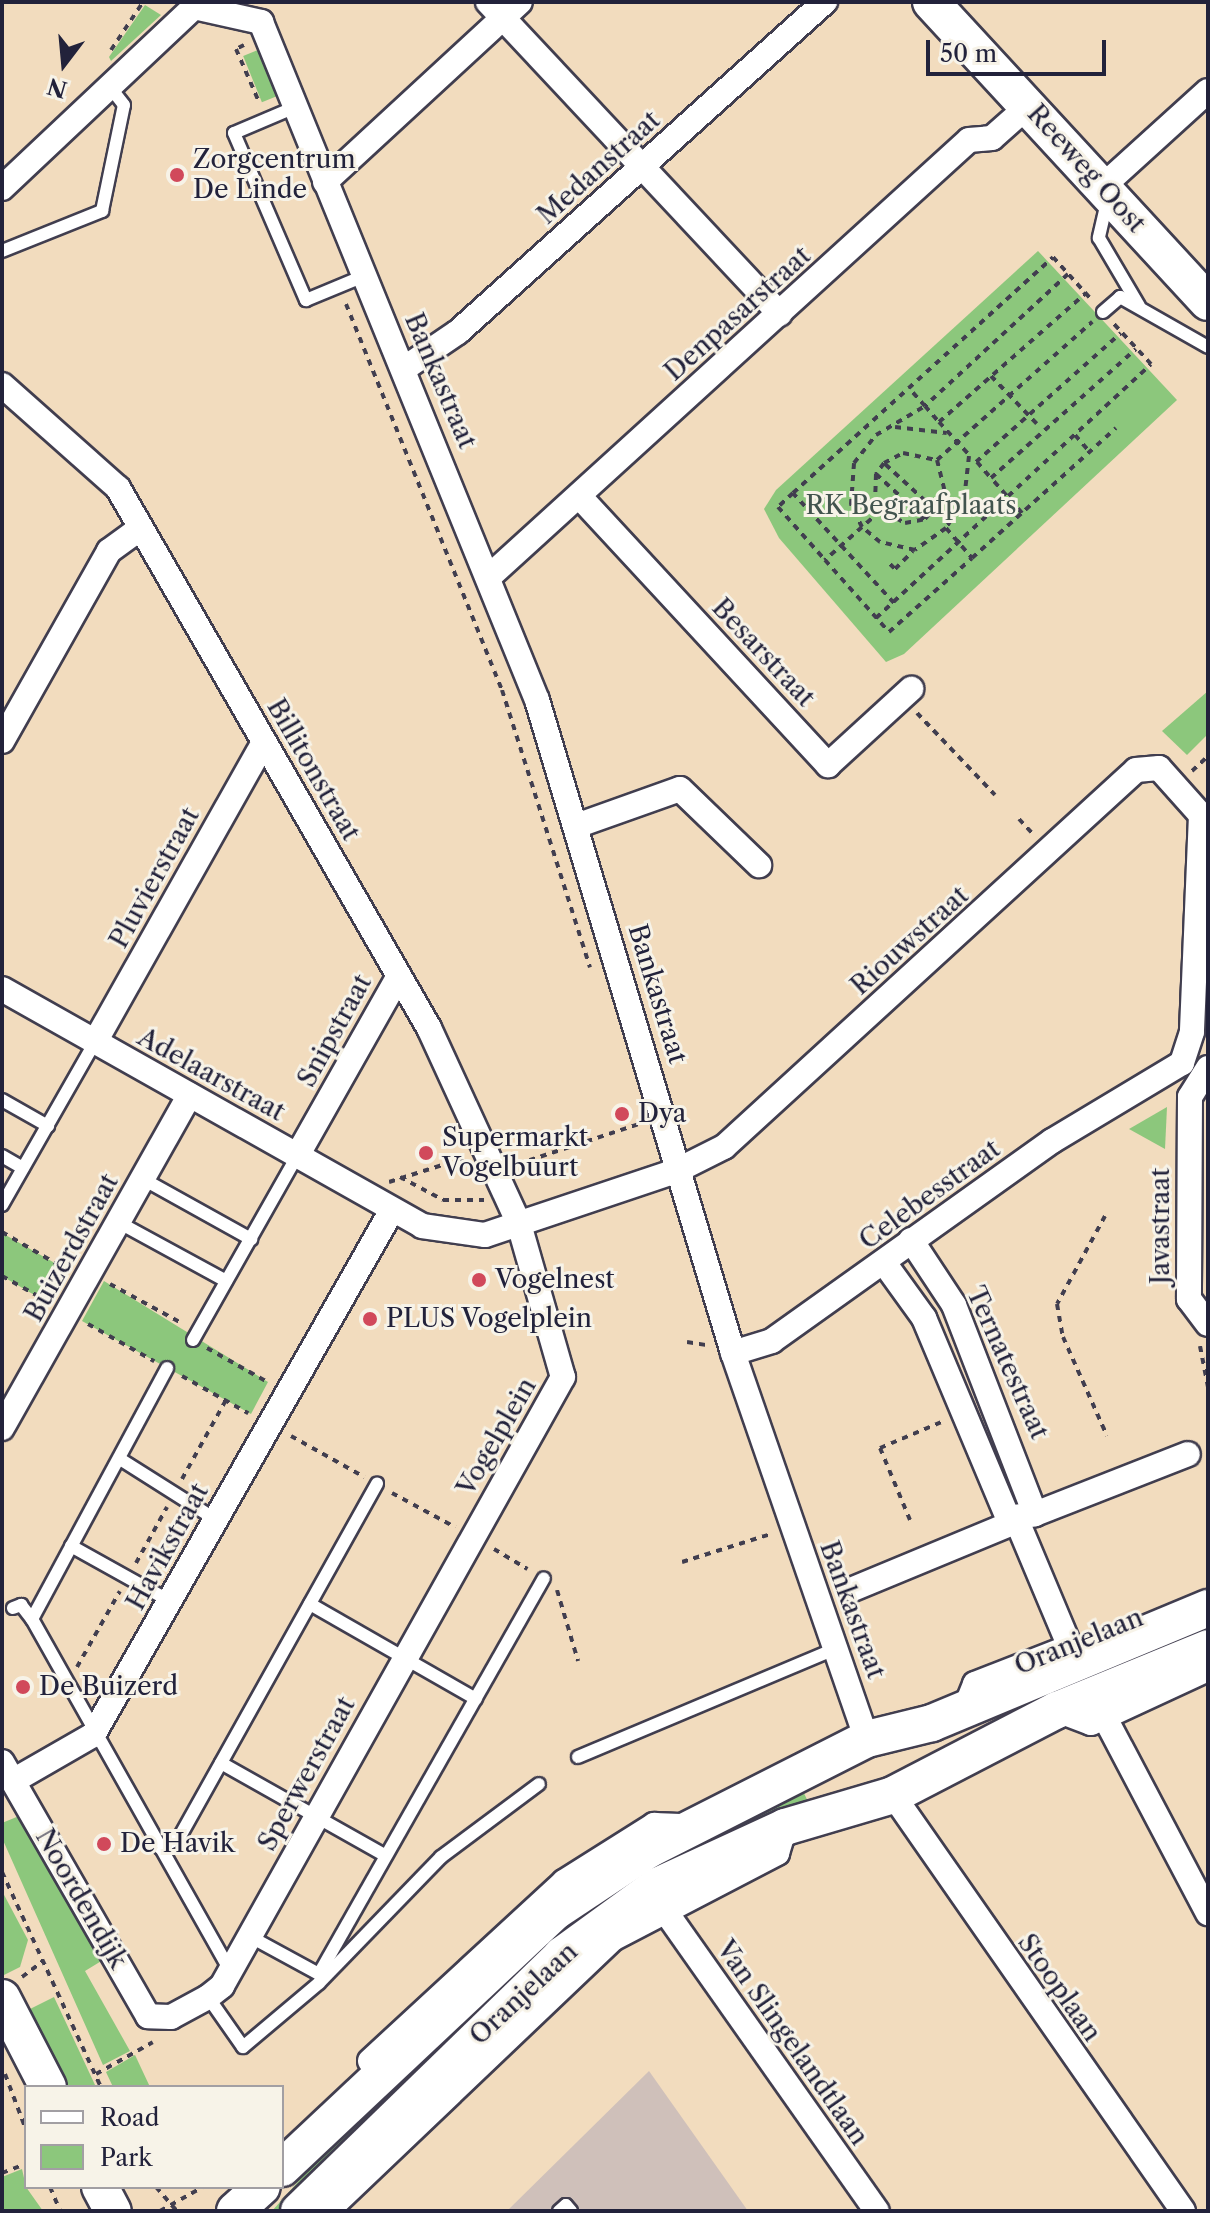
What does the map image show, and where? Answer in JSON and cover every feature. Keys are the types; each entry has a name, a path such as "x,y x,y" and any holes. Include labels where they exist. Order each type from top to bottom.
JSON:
{"main road":[{"name":"Reeweg Oost","path":"939,5 1208,302"},
{"name":"Oranjelaan","path":"284,2166 556,1911 697,1826 860,1742 914,1729 1208,1608"},
{"name":"Oranjelaan","path":"299,2211 605,1920 657,1886 785,1827 902,1789 1057,1710 1208,1648"},
{"path":"902,1789 922,1759 914,1729"},
{"path":"849,1807 841,1782 860,1742"},
{"path":"2,1998 47,2085"},
{"path":"101,2189 113,2211"},
{"path":"235,2211 260,2189"}],"street":[{"name":"Medanstraat","path":"405,368 458,332 825,2"},
{"path":"2,188 195,4 264,20"},
{"path":"325,182 504,7 643,166 780,314"},
{"name":"Bankastraat","path":"264,20 293,108 491,575 576,826 676,1171 733,1353 835,1649 860,1742"},
{"path":"1105,191 1208,91"},
{"name":"Denpasarstraat","path":"491,575 969,140 992,138 1028,106"},
{"name":"Billitonstraat","path":"2,385 118,488 399,976 519,1224"},
{"name":"Besarstraat","path":"579,496 828,765 906,693"},
{"path":"2,741 109,551 139,529"},
{"name":"Pluvierstraat","path":"95,1042 264,742"},
{"name":"Riouwstraat","path":"676,1171 724,1147 1136,770 1159,768 1177,786"},
{"name":"Celebesstraat","path":"733,1353 772,1341 885,1264 911,1240 1052,1141 1160,1082 1182,1063 1192,1032 1201,815 1177,786"},
{"path":"576,826 680,789 759,865"},
{"name":"Snipstraat","path":"297,1156 399,976"},
{"name":"Adelaarstraat","path":"2,989 384,1206"},
{"name":"Javastraat","path":"1204,1324 1189,1299 1190,1097 1208,1068"},
{"name":"Buizerdstraat","path":"2,1428 10,1396 67,1312 190,1095"},
{"path":"384,1206 449,1236 519,1224 676,1171"},
{"name":"Havikstraat","path":"93,1735 338,1305 384,1206"},
{"name":"Vogelplein","path":"473,1537 563,1377 519,1224"},
{"name":"Ternatestraat","path":"911,1240 954,1305 1026,1518"},
{"path":"885,1264 924,1318 1008,1518 1026,1518"},
{"path":"853,1589 1188,1454"},
{"path":"1026,1518 1070,1647"},
{"name":"Sperwerstraat","path":"220,1985 473,1537"},
{"name":"Oranjelaan","path":"965,1709 975,1684 1208,1590"},
{"name":"Oranjelaan","path":"1057,1710 1091,1723 1208,1669"},
{"path":"1104,1716 1208,1913"},
{"path":"7,1772 93,1735"},
{"name":"Noordendijk","path":"7,1772 148,2016 171,2017 220,1985"},
{"name":"Stooplaan","path":"902,1789 1183,2211"},
{"name":"Oranjelaan","path":"327,2211 566,1979 663,1908 777,1853 785,1827"},
{"name":"Van Slingelandtlaan","path":"663,1908 877,2211"}],"lane":[{"path":"2,251 102,211 124,105 110,87"},
{"path":"293,108 234,133 306,300 364,276"},
{"path":"1105,191 1099,238 1139,306"},
{"path":"1103,312 1120,297 1208,347"},
{"path":"2,1205 95,1042"},
{"path":"2,1100 48,1126"},
{"path":"2,1156 23,1168"},
{"path":"193,1340 297,1156"},
{"path":"143,1179 251,1239"},
{"path":"118,1222 226,1281"},
{"path":"32,1619 167,1368"},
{"path":"120,1459 176,1490 177,1499 215,1519"},
{"path":"160,1848 179,1838 377,1484"},
{"path":"71,1546 170,1601"},
{"path":"249,1936 319,1974 544,1578"},
{"path":"310,1604 476,1699"},
{"path":"13,1608 21,1605 32,1619 93,1735 160,1848 220,1985 243,2047 319,1983 441,1857 539,1784"},
{"path":"578,1757 835,1649"},
{"path":"221,1763 386,1856"},
{"path":"559,2211 566,2205 571,2211"}],"path":[{"path":"264,20 236,49 266,119"},
{"path":"876,618 1151,364 1053,257 778,507 876,618 889,632 1116,428"},
{"path":"915,550 880,542 862,527 851,505 854,463 876,435 895,427 925,406 1068,274"},
{"path":"339,287 502,690 594,981"},
{"path":"939,422 1086,293"},
{"path":"937,460 1103,312"},
{"path":"976,462 1122,333"},
{"path":"991,478 1136,349"},
{"path":"991,376 1037,424"},
{"path":"909,388 1022,513"},
{"path":"895,427 947,433"},
{"path":"1075,435 1090,452"},
{"path":"903,453 937,460 944,489 925,519 905,523 880,511 872,490 876,474 884,463 903,453"},
{"path":"890,564 895,569 946,528 964,500 969,456"},
{"path":"884,463 934,509"},
{"path":"876,474 925,519"},
{"path":"793,493 894,603"},
{"path":"825,560 880,511"},
{"path":"946,528 972,558"},
{"path":"906,693 995,795"},
{"path":"400,1177 490,1162 649,1121 641,1112"},
{"path":"384,1206 400,1177"},
{"path":"400,1177 443,1200 471,1204 505,1195"},
{"path":"1105,1216 1057,1304 1063,1337 1107,1436"},
{"path":"2,1232 86,1279"},
{"path":"2,1276 67,1312"},
{"path":"1204,1324 1208,1387"},
{"path":"67,1683 226,1400"},
{"path":"910,1520 880,1448 965,1412"},
{"path":"270,1425 555,1586 578,1661"},
{"path":"682,1562 792,1528"},
{"path":"2,1872 100,2085"},
{"path":"96,2074 131,2054"},
{"path":"2,2064 24,2124"},
{"path":"2,2173 24,2165"},
{"path":"51,2189 60,2211"},
{"path":"158,2189 172,2201 177,2211"},
{"path":"160,2211 172,2201 199,2189"}],"shaded area":[{"path":"649,2071 748,2211 507,2211"}],"green space":[{"path":"145,5 161,15 111,61 109,57"},
{"path":"258,50 277,96 262,102 243,56"},
{"name":"RK Begraafplaats","path":"1038,251 1177,400 904,654 886,662 779,538 764,509 776,490"},
{"path":"1208,691 1208,734 1187,755 1162,731"},
{"path":"1167,1107 1165,1149 1129,1129"},
{"path":"2,1233 67,1270 48,1303 2,1276"},
{"path":"104,1281 268,1382 251,1414 82,1321"},
{"path":"802,1789 811,1808 728,1844 285,2211 272,2211 369,2102 605,1887"},
{"path":"19,1816 103,1960 85,1971 130,2051 103,2065 2,1838 2,1823"},
{"path":"2,1891 28,1940 20,1967 2,1976"},
{"path":"54,1997 95,2085 64,2085 22,2013"},
{"path":"135,2055 149,2085 112,2085 106,2072"},
{"path":"22,2169 24,2189 27,2189 43,2211 2,2211 2,2177"}],"place":[{"name":"Zorgcentrum De Linde","path":"177,175"},
{"name":"Dya","path":"622,1114"},
{"name":"Supermarkt Vogelbuurt","path":"426,1153"},
{"name":"Vogelnest","path":"479,1280"},
{"name":"PLUS Vogelplein","path":"370,1319"},
{"name":"De Buizerd","path":"23,1687"},
{"name":"De Havik","path":"104,1844"}]}
